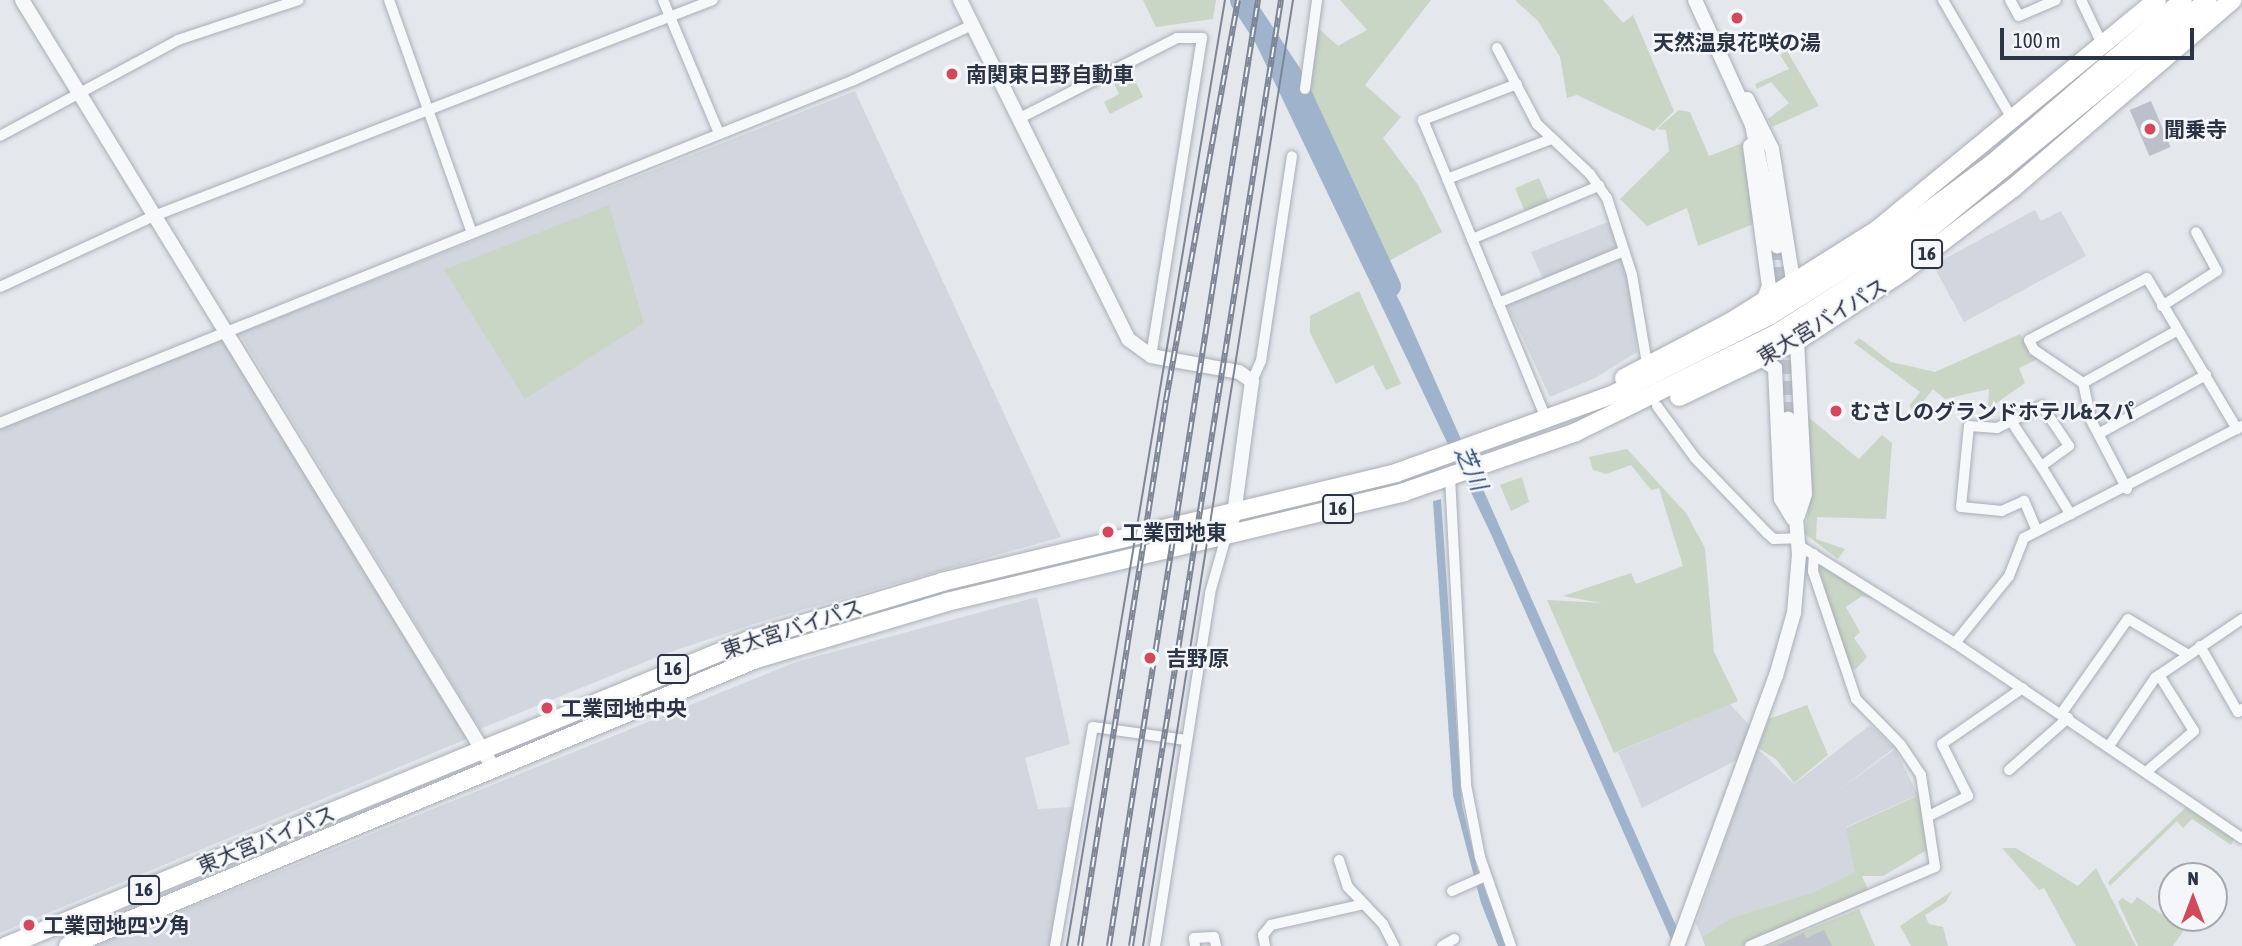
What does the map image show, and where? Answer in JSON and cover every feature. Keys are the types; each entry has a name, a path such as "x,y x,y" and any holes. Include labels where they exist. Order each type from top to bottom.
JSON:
{"highway":[{"name":"東大宮バイパス","path":"1568,413 1647,364 1801,280 1878,229 2014,122 2157,0"},
{"name":"東大宮バイパス","path":"6,946 749,640 845,608 1234,515 1440,459 1568,413 1709,349 1884,244 1993,163 2183,0"},
{"name":"東大宮バイパス","path":"1576,432 1779,332 1894,258 2003,174 2208,0"},
{"name":"東大宮バイパス","path":"68,946 756,659 850,628 1226,537 1450,477 1576,432 1657,407 1797,341 1904,271 2014,188 2232,0"}],"street":[{"path":"22,0 493,767"},
{"path":"0,136 178,40 299,0"},
{"path":"389,0 430,108 471,230"},
{"path":"663,0 719,133"},
{"path":"0,287 154,216 713,0"},
{"path":"960,0 1119,323 1151,355 1239,372 1252,381"},
{"path":"1305,89 1317,0"},
{"path":"1695,0 1760,151 1777,246"},
{"path":"1943,0 2014,122"},
{"path":"2010,0 2019,16 2056,0"},
{"path":"2081,0 2103,46"},
{"path":"0,423 471,230 854,80 972,25"},
{"path":"1018,119 1177,38 1202,38 1151,355"},
{"path":"1497,47 1551,139 1599,186 1624,251 1647,364"},
{"path":"1726,69 1767,136 1792,274 1801,280"},
{"path":"1726,69 1753,161 1769,286 1762,303"},
{"path":"1517,84 1423,120 1548,421"},
{"path":"1447,179 1551,139"},
{"path":"1155,946 1210,593 1234,515 1252,381 1261,361 1292,156"},
{"path":"1472,239 1599,186"},
{"path":"2162,306 2217,271 2196,232"},
{"path":"1499,303 1624,251"},
{"path":"1955,643 2009,576 2024,538 2127,489 2239,428 2176,331 2147,278 2029,340 2035,350 2082,383 2100,433 2127,489"},
{"path":"2082,383 2176,331"},
{"path":"1797,341 1805,494 1797,535"},
{"path":"1761,359 1775,368 1781,499 1797,535 1814,554 2023,688 2242,838"},
{"path":"2100,433 2206,375"},
{"path":"2038,531 2024,501 2002,511 1961,507 1969,426 1997,428 2042,406 2069,446 2040,466"},
{"path":"1657,407 1695,458 1767,533 1774,539 1797,535"},
{"path":"1677,946 1788,640 1799,585 1788,418"},
{"path":"2011,421 2071,515"},
{"path":"1450,477 1456,665 1466,785 1478,849 1511,946"},
{"path":"1749,946 1935,867 1929,816 1912,758 1856,699 1813,571 1814,554"},
{"path":"2010,770 2064,716 2128,619 2187,654"},
{"path":"2109,746 2159,675 2242,619"},
{"path":"2200,646 2242,709"},
{"path":"2146,772 2194,731 2159,675"},
{"path":"1929,816 1968,796 1942,744 2023,688"},
{"path":"1055,946 1093,727 1186,740"},
{"path":"1339,860 1343,880 1394,946"},
{"path":"1452,891 1486,876"},
{"path":"1265,946 1263,934 1271,925 1364,904"},
{"path":"1195,946 1194,937 1214,937 1216,946"},
{"path":"1442,946 1454,939"}],"shaded area":[{"path":"855,91 1061,537 763,621 667,653 480,729 239,333"},
{"path":"2035,210 2041,221 2061,211 2086,256 1964,322 1933,265"},
{"path":"1608,222 1629,278 1637,352 1595,378 1550,397 1507,304 1547,288 1531,252"},
{"path":"223,337 469,738 0,933 0,429"},
{"path":"1037,597 1070,744 1025,758 1038,809 1074,807 1051,946 95,946 796,662"},
{"path":"1730,704 1750,726 1739,759 1642,808 1618,752"},
{"path":"1870,725 1894,748 1835,793 1895,749 1918,795 1846,827 1856,872 1814,892 1731,918 1702,937 1696,924 1757,748 1794,784"}],"green space":[{"path":"1143,0 1216,0 1213,19 1156,27"},
{"path":"1340,0 1431,0 1365,85 1401,117 1383,138 1418,185 1442,232 1387,262 1300,80 1314,33 1319,29 1338,46 1367,30"},
{"path":"1515,0 1603,0 1623,23 1633,15 1674,111 1654,131 1577,95 1567,98 1560,57 1538,21"},
{"path":"1787,51 1819,106 1772,127 1768,119 1789,103 1771,82 1757,89 1755,84 1789,69 1780,55"},
{"path":"1131,72 1143,97 1110,114 1104,102 1119,94 1113,81"},
{"path":"1679,110 1690,112 1709,156 1748,141 1759,222 1698,246 1687,208 1647,226 1620,199 1669,151 1666,130 1657,129"},
{"path":"1539,178 1549,202 1525,212 1515,188"},
{"path":"609,205 644,323 525,399 444,270"},
{"path":"1359,291 1401,384 1386,390 1373,365 1336,384 1310,333 1310,316"},
{"path":"2020,334 2038,359 2019,368 2025,383 1988,409 1989,389 1945,399 1933,389 1915,412 1909,406 1920,392 1854,343 1859,338 1891,362 1935,372"},
{"path":"1802,412 1859,459 1882,435 1892,443 1886,519 1817,517 1816,539 1845,549 1838,559 1805,534 1810,496"},
{"path":"1627,449 1686,513 1705,548 1714,652 1738,701 1614,753 1547,600 1602,603 1563,596 1631,573 1636,584 1683,566 1659,488 1651,490 1631,465 1606,474 1593,470 1589,457"},
{"path":"1522,477 1529,502 1511,511 1500,485"},
{"path":"1816,559 1872,599 1862,596 1846,607 1860,632 1854,638 1867,657 1855,670 1846,661"},
{"path":"1807,705 1828,755 1794,783 1776,759 1758,748 1769,719"},
{"path":"1919,795 1927,850 1883,876 1862,876 1869,892 1745,946 1705,946 1702,937 1731,918 1814,892 1855,872 1846,828"},
{"path":"2186,807 2234,839 2231,845 2192,819 2183,828 2177,821 2110,886 2108,882"},
{"path":"2002,848 2016,848 2078,886 2096,868 2136,946 2076,946 2044,888 2039,890"},
{"path":"1952,891 1946,902 1925,915 1929,924 1943,927 1948,946 1911,946 1900,926"},
{"path":"2137,897 2158,912 2158,932 2183,932 2173,946 2138,946 2118,902 2122,898 2132,904"},
{"path":"1859,909 1875,946 1769,946"}],"water":[{"path":"1235,0 1245,0 1403,308 1685,946 1674,946 1490,532"},
{"path":"1441,499 1462,805 1478,872 1506,946 1498,946 1481,903 1453,796 1433,501"}],"building":[{"name":"聞乗寺","path":"2151,101 2171,147 2149,156 2130,110"},
{"path":"1824,930 1832,946 1776,946 1804,933 1806,938"}],"waterway":[{"name":"芝川","path":"1241,0 1293,79 1389,286"}],"tunnel":[{"path":"1777,246 1782,298"},
{"path":"1784,339 1788,418"}],"tram line":[{"path":"1067,946 1225,0"},
{"path":"1143,946 1293,0"}],"railway":[{"path":"1080,946 1166,400 1238,0"},
{"path":"1109,946 1258,0"},
{"path":"1131,946 1281,0"}],"place":[{"name":"天然温泉花咲の湯","path":"1737,18"},
{"name":"南関東日野自動車","path":"952,74"},
{"name":"聞乗寺","path":"2150,129"},
{"name":"むさしのグランドホテル&スパ","path":"1836,411"},
{"name":"工業団地東","path":"1108,532"},
{"name":"吉野原","path":"1150,658"},
{"name":"工業団地中央","path":"547,708"},
{"name":"工業団地四ツ角","path":"29,925"}]}
